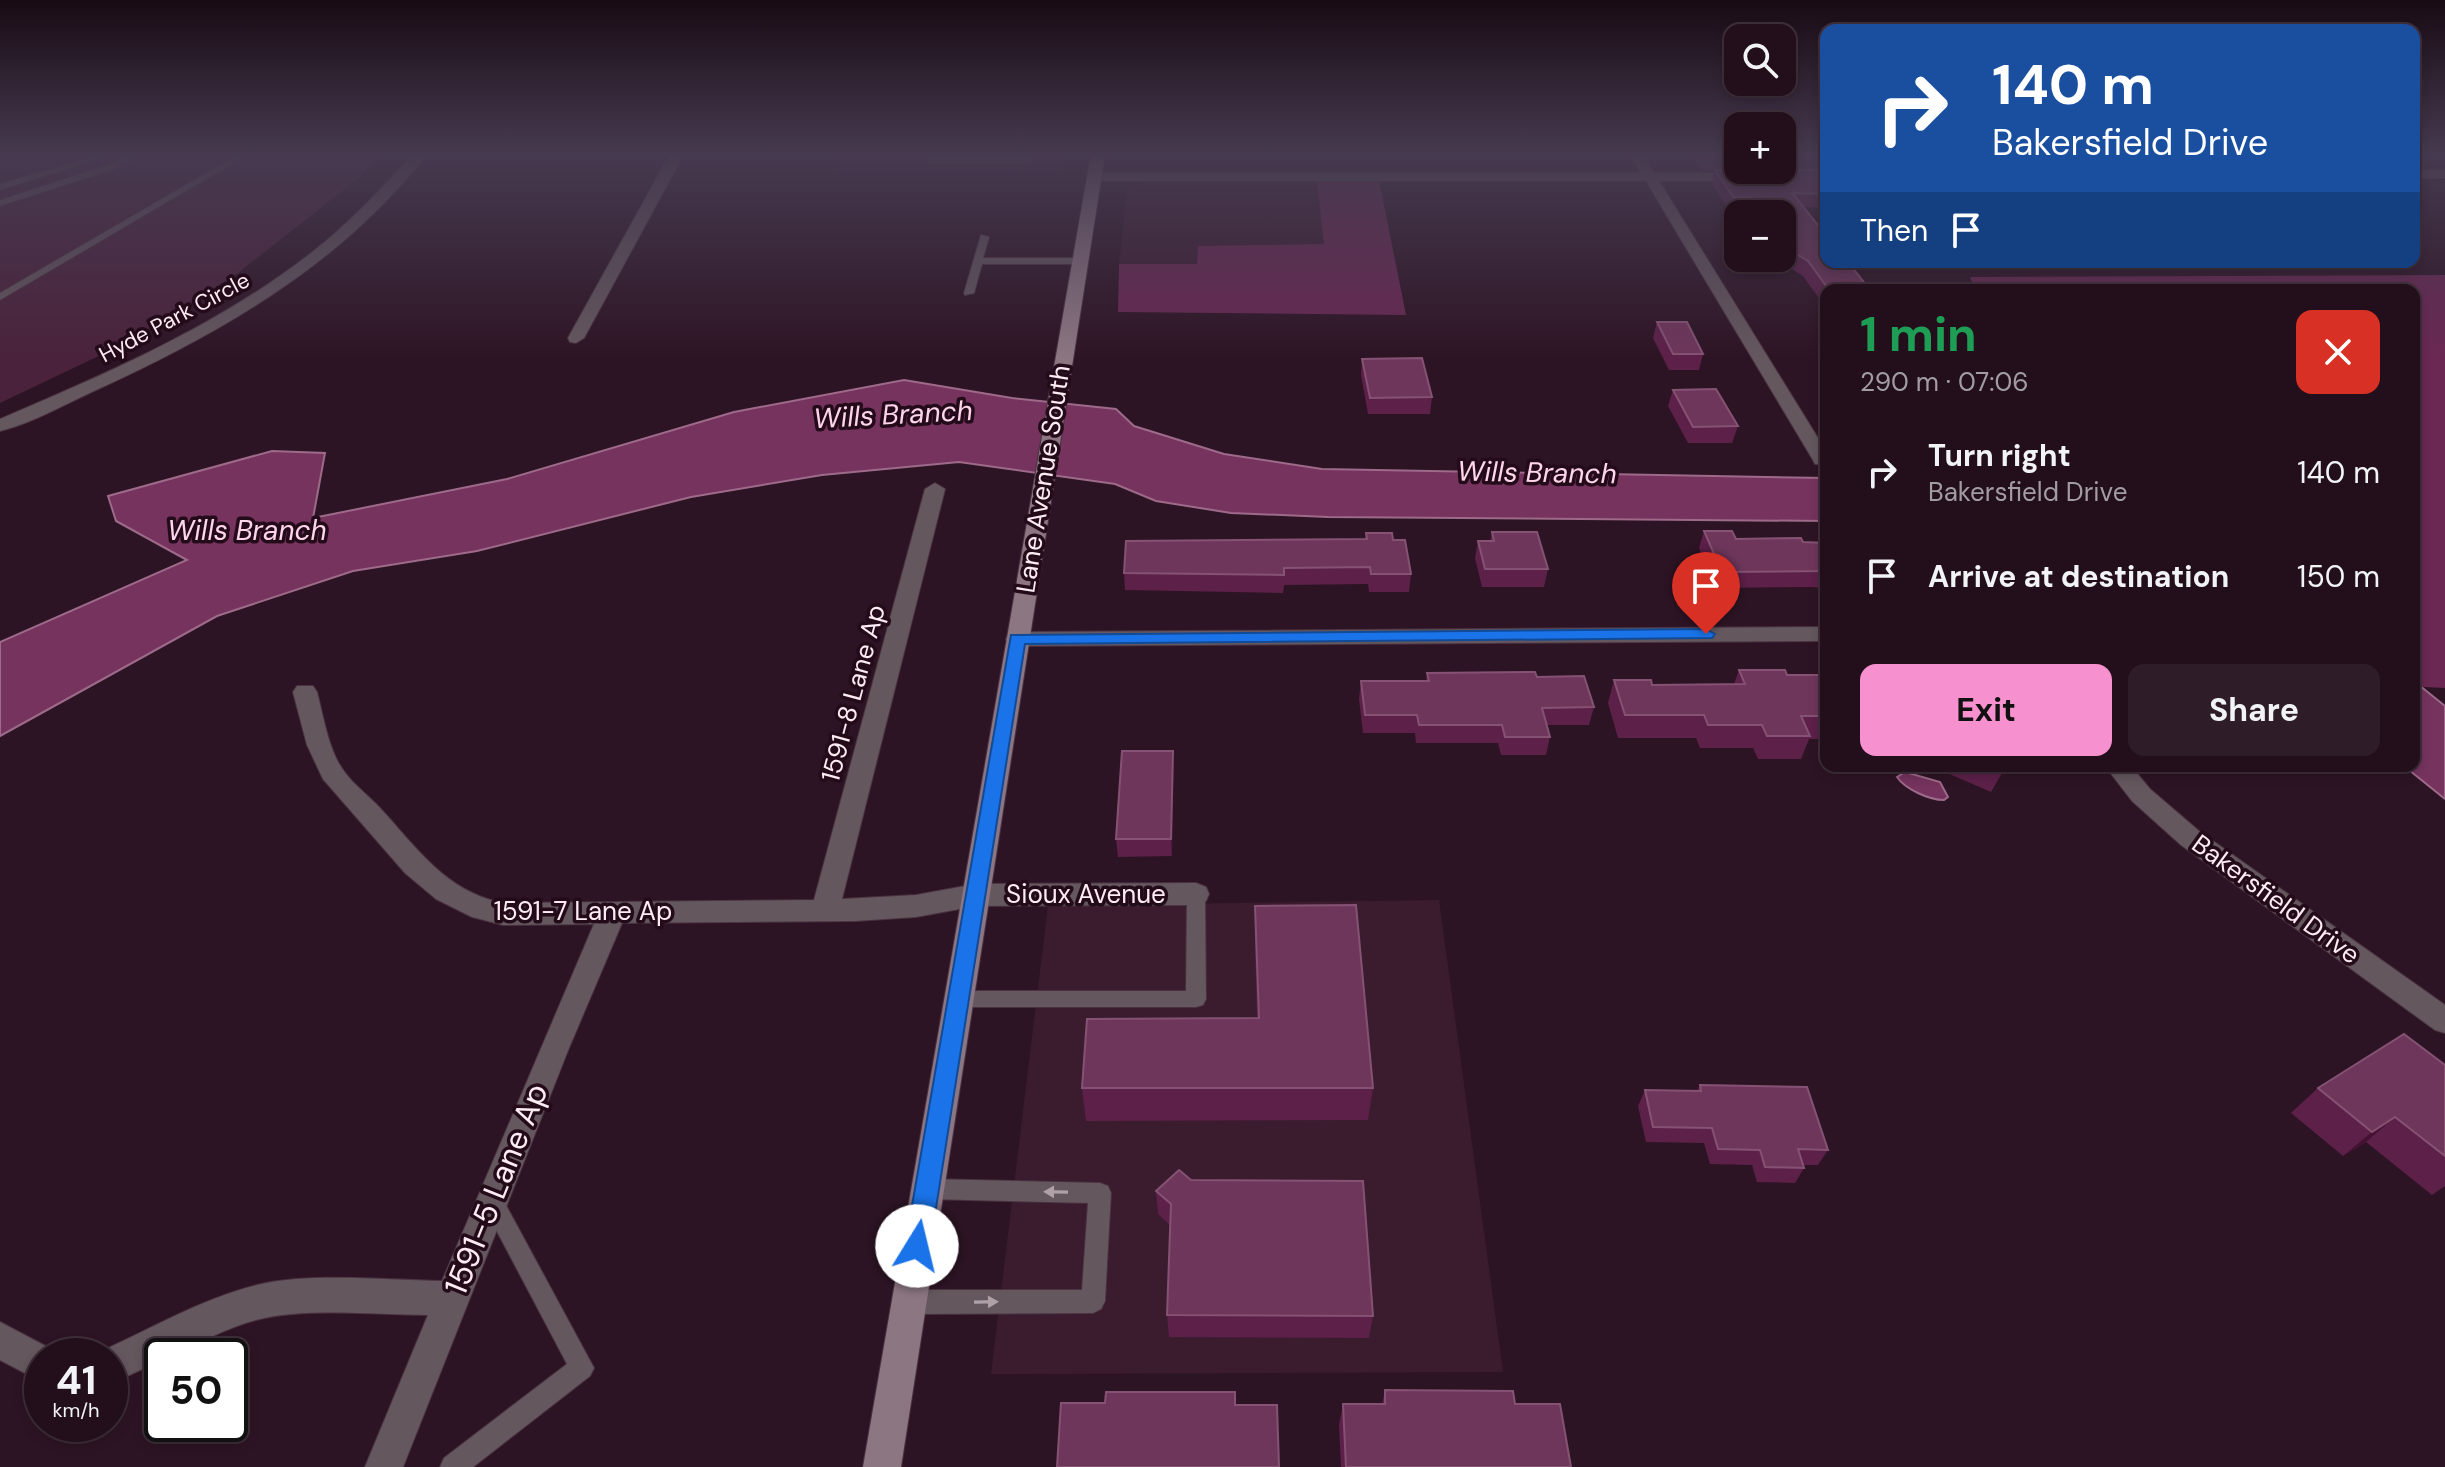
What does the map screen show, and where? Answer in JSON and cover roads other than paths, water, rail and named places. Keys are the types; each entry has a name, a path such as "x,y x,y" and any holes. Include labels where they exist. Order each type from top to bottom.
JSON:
{"main road":[{"name":"Lane Avenue South","path":"882,1467 1086,222"}],"street":[{"name":"Hyde Park Circle","path":"0,426 149,358 250,304 358,222"},
{"path":"576,338 639,222"},
{"path":"1677,222 1820,457"},
{"name":"1591-8 Lane Ap","path":"825,911 935,489"},
{"path":"1017,639 1820,634"},
{"name":"1591-7 Lane Ap","path":"305,692 331,772 376,820 387,837 444,892 478,911 503,914 825,911 916,906 976,895"},
{"name":"Bakersfield Drive","path":"2122,772 2141,795 2190,838 2445,1021"},
{"name":"Sioux Avenue","path":"976,895 1196,894"},
{"name":"1591-5 Lane Ap","path":"384,1467 491,1200 613,912"},
{"path":"128,1358 224,1313 258,1302 288,1297 451,1298"},
{"path":"0,1340 24,1354"}],"lane":[{"path":"0,297 128,222"},
{"path":"969,293 984,237"},
{"path":"978,261 1080,261"},
{"path":"958,999 1196,999 1196,894"},
{"path":"908,1302 1093,1301 1100,1193 927,1189"},
{"path":"453,1467 582,1368 491,1200"}],"water":[{"name":"Wills Branch","path":"904,380 1012,398 1116,409 1134,426 1224,454 1322,469 1820,478 1820,521 1328,517 1231,513 1156,501 1115,484 959,462 822,475 691,497 477,551 353,571 217,616 0,736 0,642 187,560 116,521 108,496 272,451 325,453 313,518 507,479 734,412"},
{"path":"2420,686 2445,706 2445,799 2411,772 2420,772"},
{"path":"1905,772 1940,782 1948,797 1938,800 1911,790 1897,777"}]}
